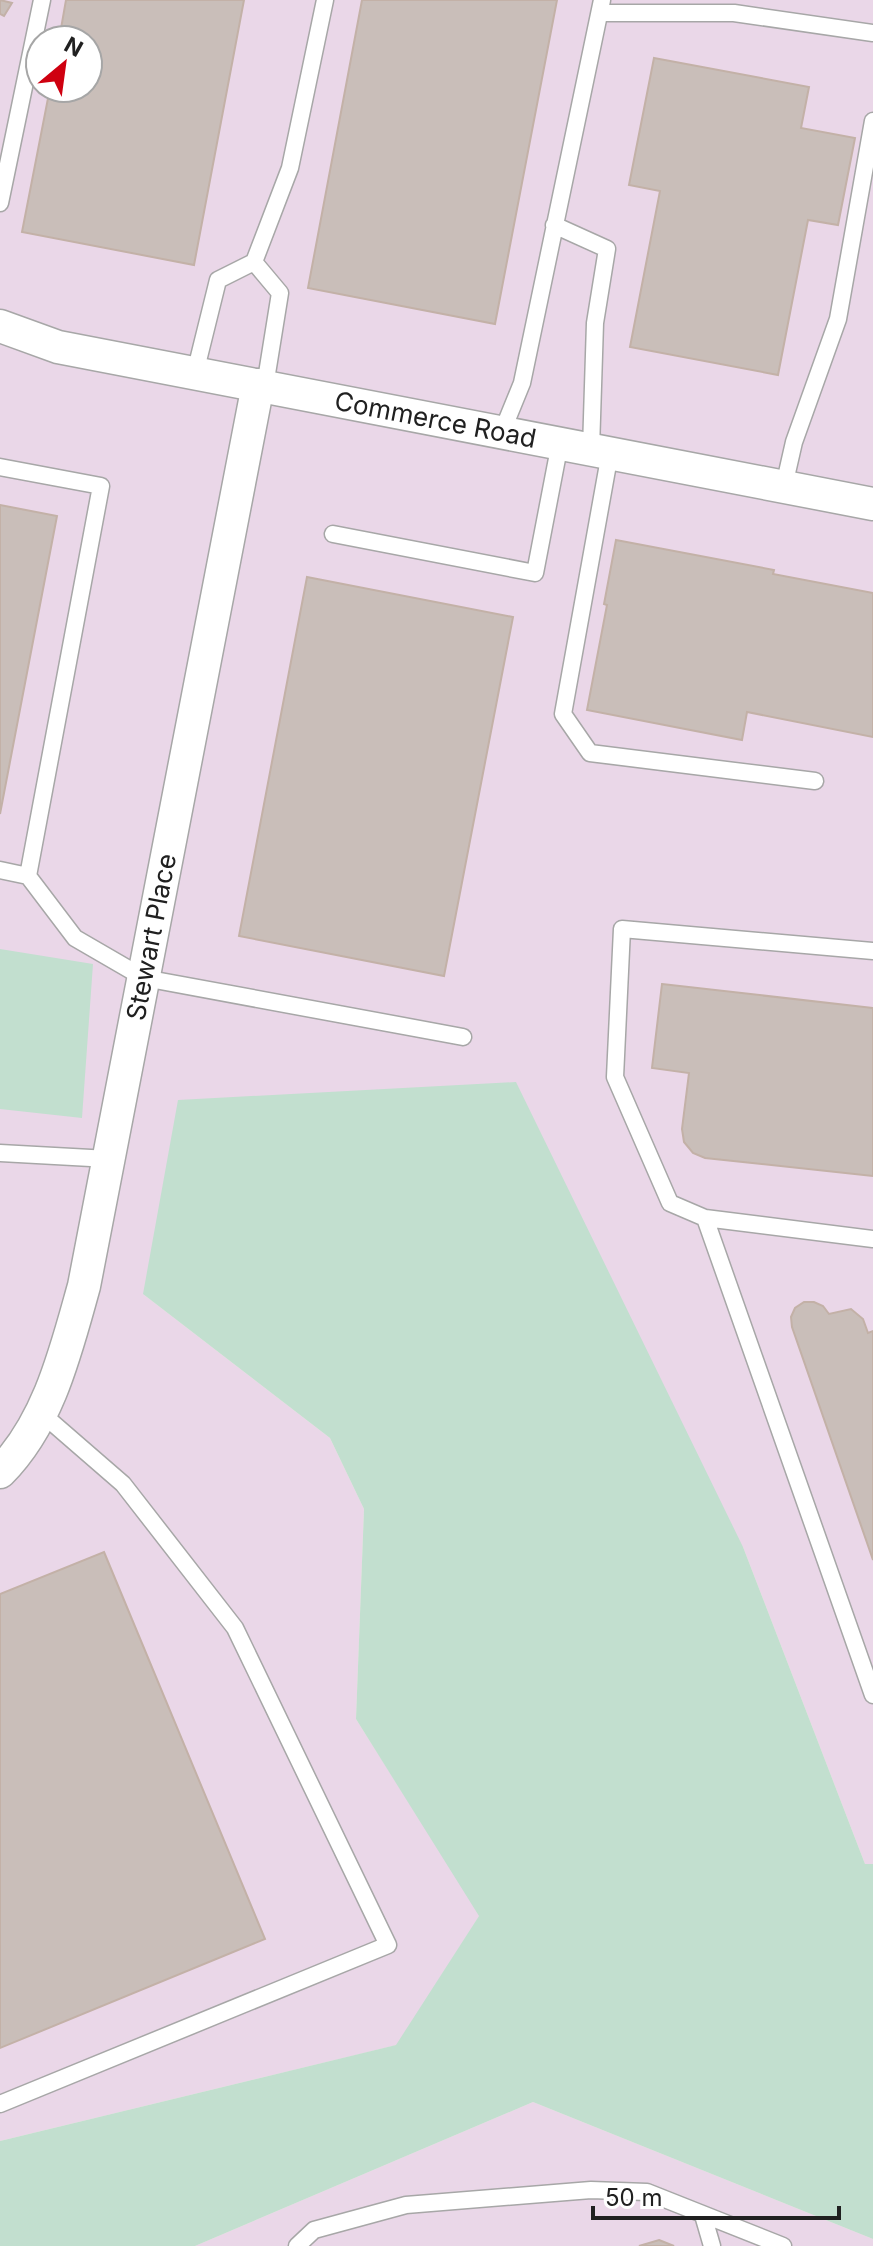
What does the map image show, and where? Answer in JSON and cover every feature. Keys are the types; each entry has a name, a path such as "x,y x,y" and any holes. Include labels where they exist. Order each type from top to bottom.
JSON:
{"street":[{"name":"Commerce Road","path":"0,326 58,347 873,504"},
{"name":"Stewart Place","path":"0,1472 35,1425 61,1367 84,1286 262,385"}],"lane":[{"path":"0,203 42,0"},
{"path":"195,373 218,280 254,262 290,168 325,0"},
{"path":"502,432 522,383 601,7 734,13 873,33"},
{"path":"784,486 794,442 838,319 873,121"},
{"path":"554,225 607,249 595,323 563,714 590,753 815,781"},
{"path":"254,262 280,293 262,385"},
{"path":"333,534 535,573 587,448"},
{"path":"0,467 101,486 28,876"},
{"path":"0,870 28,876 75,938 144,978 463,1037"},
{"path":"873,951 622,929 615,1077 670,1203 705,1218 873,1239"},
{"path":"0,1153 109,1159"},
{"path":"705,1218 873,1695"},
{"path":"0,2104 388,1945 235,1628 123,1484 40,1412"},
{"path":"297,2246 314,2230 406,2205 591,2190 647,2192 783,2246"},
{"path":"703,2215 712,2246"}],"shaded area":[{"path":"0,0 873,0 873,1864 865,1864 743,1547 143,1294 330,1438 364,1509 356,1719 480,1915 397,2045 0,2141"},
{"path":"533,2102 873,2239 873,2246 195,2246"}],"green space":[{"path":"0,949 93,964 82,1118 0,1109"},
{"path":"516,1082 743,1547 865,1864 873,1864 873,2239 533,2102 195,2246 0,2246 0,2141 396,2045 479,1916 356,1719 364,1509 330,1438 143,1294 178,1100"}],"building":[{"path":"0,0 12,3 4,16 0,14"},
{"path":"66,0 244,0 194,265 22,232 47,104 104,104 104,24 62,24"},
{"path":"362,0 557,0 495,324 308,288"},
{"path":"654,58 809,87 801,128 855,138 838,225 808,220 778,375 630,347 660,191 629,185"},
{"path":"0,505 57,516 0,814"},
{"path":"616,540 774,570 773,574 873,593 873,737 747,712 742,740 587,710"},
{"path":"307,577 513,617 444,976 239,936"},
{"path":"662,984 873,1008 873,1176 705,1158 693,1153 684,1142 682,1129 689,1073 652,1068"},
{"path":"804,1302 823,1306 829,1314 851,1309 863,1319 868,1333 873,1331 873,1560 792,1327 791,1317 795,1308"},
{"path":"104,1552 265,1939 0,2048 0,1594"},
{"path":"659,2240 674,2246 639,2246"}]}
